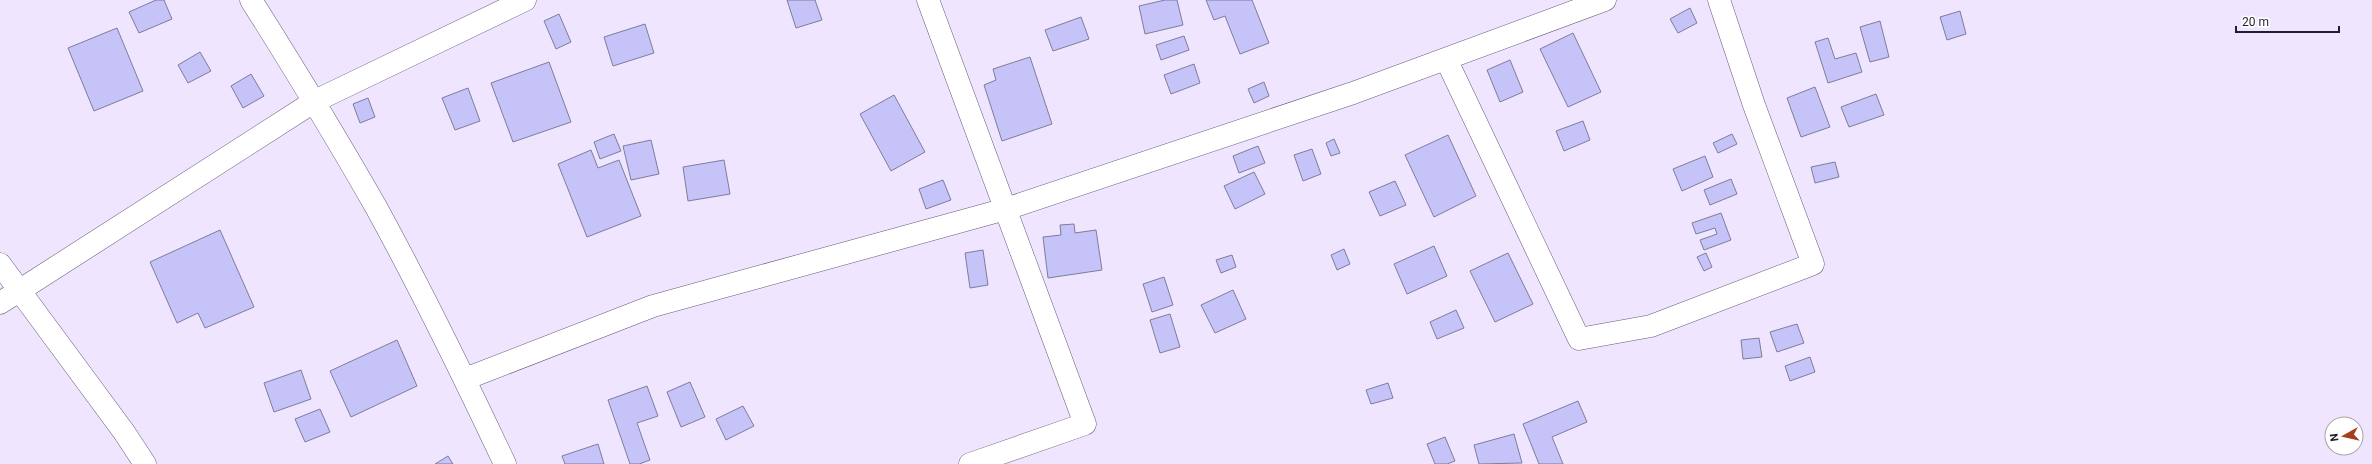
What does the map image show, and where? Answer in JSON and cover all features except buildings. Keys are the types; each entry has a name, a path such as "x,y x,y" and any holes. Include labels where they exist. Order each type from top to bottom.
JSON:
{"street":[{"path":"251,0 315,101 376,208 465,379 505,464"},
{"path":"0,303 315,101 524,0"},
{"path":"928,0 1085,424 970,464"},
{"path":"465,379 653,306 1006,209 1353,93 1605,0"},
{"path":"1446,59 1579,339 1651,326 1813,264 1754,105 1719,0"},
{"path":"0,264 124,432 145,464"}]}
